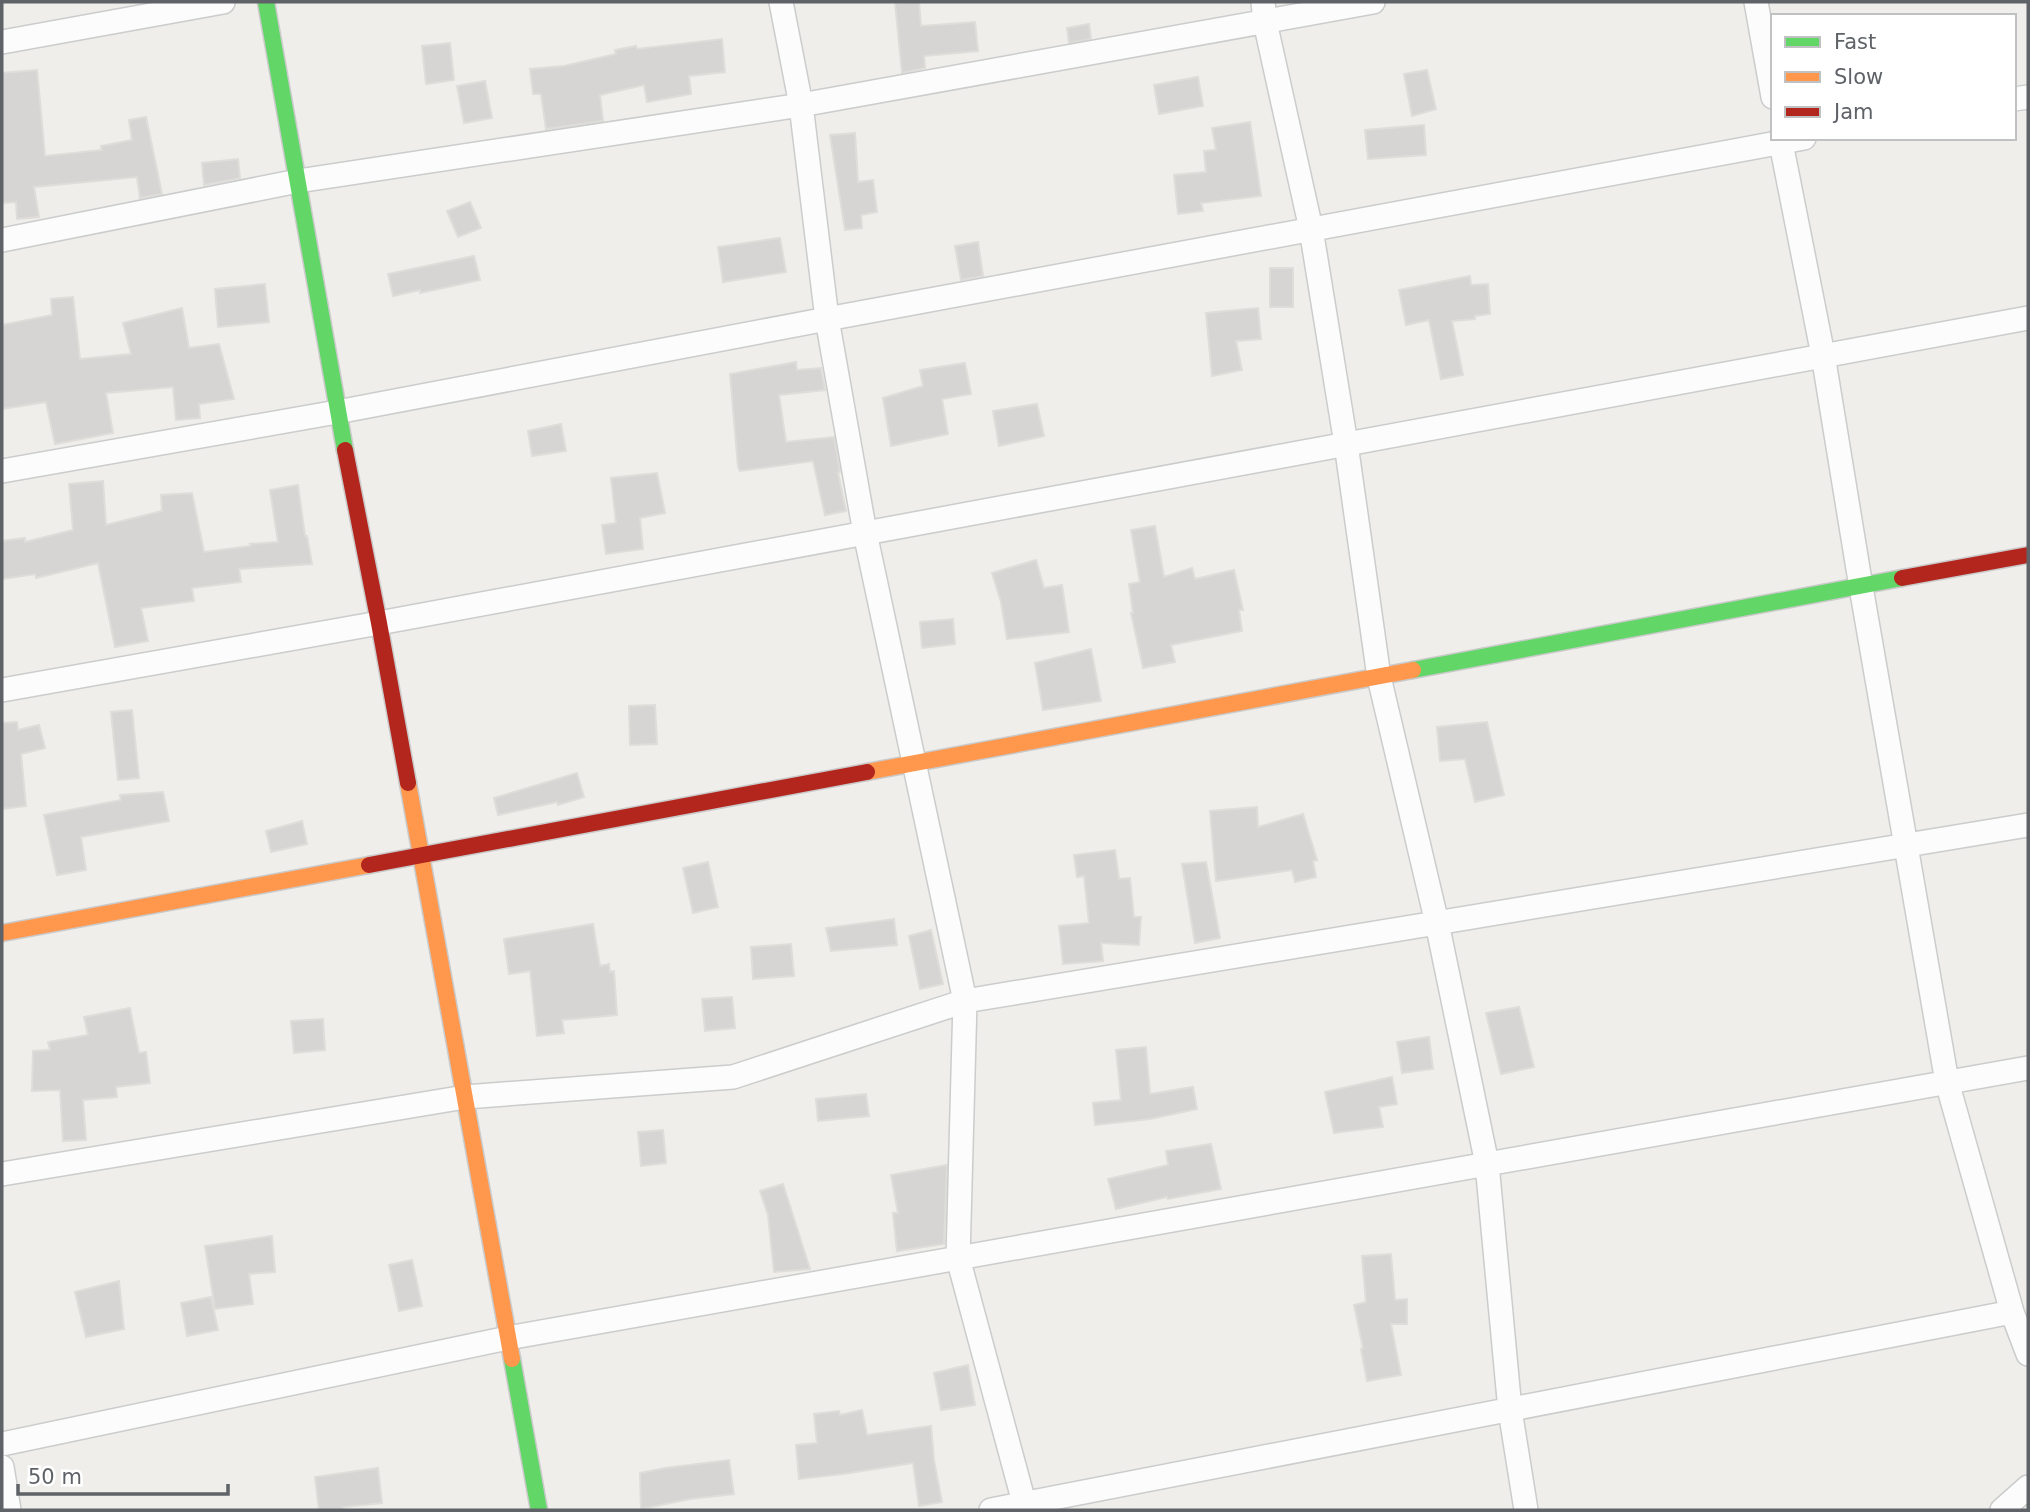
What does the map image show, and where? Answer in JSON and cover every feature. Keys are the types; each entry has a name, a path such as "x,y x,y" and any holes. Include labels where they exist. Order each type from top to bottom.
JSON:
{"street":[{"path":"2,42 223,2"},
{"path":"266,2 337,412 379,623 539,1510"},
{"path":"781,2 801,106 827,319 865,533 965,1001 958,1258 1025,1507"},
{"path":"2,240 298,181 801,106 1264,12 1373,2"},
{"path":"1756,2 1771,86"},
{"path":"1264,12 1311,229 1346,444 1379,677 1437,923 1487,1164 1510,1410 1526,1510"},
{"path":"2,471 337,412 1780,140 1823,355 1947,1082 2012,1312 2028,1354"},
{"path":"2,690 379,623 2028,318"},
{"path":"2,933 2028,555"},
{"path":"2,1174 465,1097 733,1077 965,1001 2028,825"},
{"path":"2,1444 508,1338 2028,1068"},
{"path":"991,1510 1025,1507 2012,1312"},
{"path":"2,1467 9,1510"},
{"path":"2003,1510 2028,1487"}],"building":[{"path":"919,2 921,26 975,22 978,51 924,56 925,68 902,73 895,3"},
{"path":"1089,24 1091,39 1069,43 1067,28"},
{"path":"722,39 725,72 689,76 691,94 647,102 644,85 600,95 603,121 546,129 541,94 533,94 530,69 564,66 616,54 615,50 636,46 637,49"},
{"path":"450,43 454,80 426,84 422,46"},
{"path":"37,70 45,156 102,150 101,146 132,140 129,120 146,117 162,194 140,198 137,177 34,187 39,217 17,219 16,202 2,203 2,73"},
{"path":"1427,70 1436,109 1412,116 1404,74"},
{"path":"1198,77 1203,106 1159,114 1154,85"},
{"path":"485,81 492,118 464,123 457,86"},
{"path":"1250,122 1261,196 1201,203 1203,211 1178,214 1174,175 1206,172 1204,151 1216,150 1212,128"},
{"path":"1424,125 1426,155 1368,159 1365,130"},
{"path":"855,133 858,182 873,180 877,212 861,215 862,228 845,230 830,135"},
{"path":"238,159 240,178 204,185 202,163"},
{"path":"470,202 481,228 458,237 447,211"},
{"path":"780,238 786,272 723,282 718,247"},
{"path":"978,242 983,276 961,280 955,246"},
{"path":"474,256 480,280 393,296 388,274"},
{"path":"1270,268 1293,268 1293,307 1270,307"},
{"path":"1470,276 1471,285 1488,284 1490,314 1475,316 1475,319 1452,321 1463,375 1441,379 1429,320 1406,325 1399,290"},
{"path":"265,284 269,322 218,327 215,289"},
{"path":"73,297 80,359 131,354 123,323 182,308 189,348 219,344 234,399 199,404 200,418 176,420 173,387 106,393 113,433 55,444 46,402 2,409 2,325 52,315 51,299"},
{"path":"1258,308 1261,339 1236,341 1242,370 1212,376 1206,313"},
{"path":"796,362 797,370 821,368 825,390 779,395 786,442 834,437 846,511 825,515 813,461 740,471 738,467 730,374"},
{"path":"965,363 971,394 942,399 948,434 891,446 883,398 923,386 920,370"},
{"path":"1037,404 1044,436 999,446 993,411"},
{"path":"561,424 566,451 532,456 528,431"},
{"path":"657,473 665,513 640,518 643,549 606,554 602,525 616,523 611,478"},
{"path":"103,481 106,525 162,511 161,495 192,493 204,552 278,542 270,490 298,485 312,564 239,569 241,582 192,588 194,601 141,608 148,641 115,647 98,563 36,578 35,574 2,579 2,541 25,538 25,542 73,530 69,484"},
{"path":"1155,526 1164,577 1192,568 1195,579 1234,570 1243,610 1239,610 1242,631 1171,645 1175,662 1143,668 1131,613 1129,584 1140,582 1131,530"},
{"path":"1036,560 1044,588 1062,585 1069,632 1007,639 1001,602 992,573"},
{"path":"953,619 955,644 922,648 920,622"},
{"path":"1091,649 1101,701 1043,710 1035,663"},
{"path":"655,705 657,744 630,745 629,706"},
{"path":"132,710 139,778 118,780 111,712"},
{"path":"17,722 18,730 39,725 45,748 21,754 26,806 2,809 2,723"},
{"path":"1487,722 1504,795 1475,802 1465,759 1440,761 1437,727"},
{"path":"577,773 584,797 558,805 557,802 498,815 494,798"},
{"path":"163,792 169,821 81,837 86,870 57,875 44,815 121,800 120,795"},
{"path":"1257,807 1258,827 1303,814 1317,860 1313,861 1316,877 1295,882 1292,870 1216,881 1210,811"},
{"path":"302,821 307,844 271,852 266,831"},
{"path":"1115,850 1119,879 1130,878 1134,917 1141,917 1139,945 1101,943 1103,961 1063,964 1059,926 1089,923 1084,876 1077,877 1074,855"},
{"path":"708,862 718,907 693,913 683,868"},
{"path":"1206,862 1220,938 1195,943 1182,864"},
{"path":"894,919 897,945 831,951 826,928"},
{"path":"593,924 600,966 609,964 610,972 614,971 617,1015 562,1020 564,1033 537,1036 530,971 509,974 504,939"},
{"path":"931,930 943,984 920,989 909,936"},
{"path":"791,944 794,976 753,979 751,947"},
{"path":"732,997 735,1028 705,1031 702,999"},
{"path":"1519,1007 1534,1067 1501,1074 1486,1013"},
{"path":"130,1008 139,1053 146,1052 150,1083 116,1087 117,1097 83,1100 86,1140 63,1141 60,1090 32,1091 33,1051 50,1050 48,1042 88,1035 84,1017"},
{"path":"323,1019 325,1050 294,1053 291,1021"},
{"path":"1429,1037 1433,1069 1402,1073 1397,1042"},
{"path":"1146,1047 1150,1094 1193,1087 1197,1109 1150,1119 1095,1125 1093,1103 1121,1100 1116,1050"},
{"path":"1392,1077 1397,1104 1379,1107 1383,1127 1334,1133 1325,1092"},
{"path":"866,1094 869,1116 818,1121 816,1099"},
{"path":"663,1130 666,1163 641,1166 638,1132"},
{"path":"1211,1144 1221,1189 1168,1199 1167,1197 1116,1209 1108,1179 1168,1165 1166,1151"},
{"path":"947,1165 944,1244 897,1251 893,1213 898,1213 891,1175"},
{"path":"783,1184 810,1269 774,1272 768,1215 760,1191"},
{"path":"272,1236 275,1272 249,1274 253,1304 215,1309 205,1246"},
{"path":"1391,1254 1395,1300 1407,1299 1407,1324 1391,1324 1401,1375 1367,1381 1354,1305 1366,1302 1362,1256"},
{"path":"412,1260 422,1306 399,1311 389,1265"},
{"path":"119,1281 124,1329 86,1337 75,1292"},
{"path":"211,1297 218,1330 187,1336 181,1303"},
{"path":"968,1365 975,1405 941,1410 934,1373"},
{"path":"862,1410 867,1435 931,1426 942,1502 919,1506 913,1463 799,1479 796,1445 817,1443 814,1414 839,1411 840,1415"},
{"path":"729,1460 734,1494 641,1509 640,1473"},
{"path":"378,1468 382,1503 343,1507 344,1510 319,1510 315,1477"}],"traffic: fast":[{"path":"266,2 345,450"},
{"path":"1413,670 1902,578"},
{"path":"512,1359 539,1510"}],"traffic: slow":[{"path":"867,772 1413,670"},
{"path":"408,783 512,1359"},
{"path":"2,933 369,865"}],"traffic: jam":[{"path":"345,450 408,783"},
{"path":"1902,578 2028,555"},
{"path":"369,865 867,772"}]}
